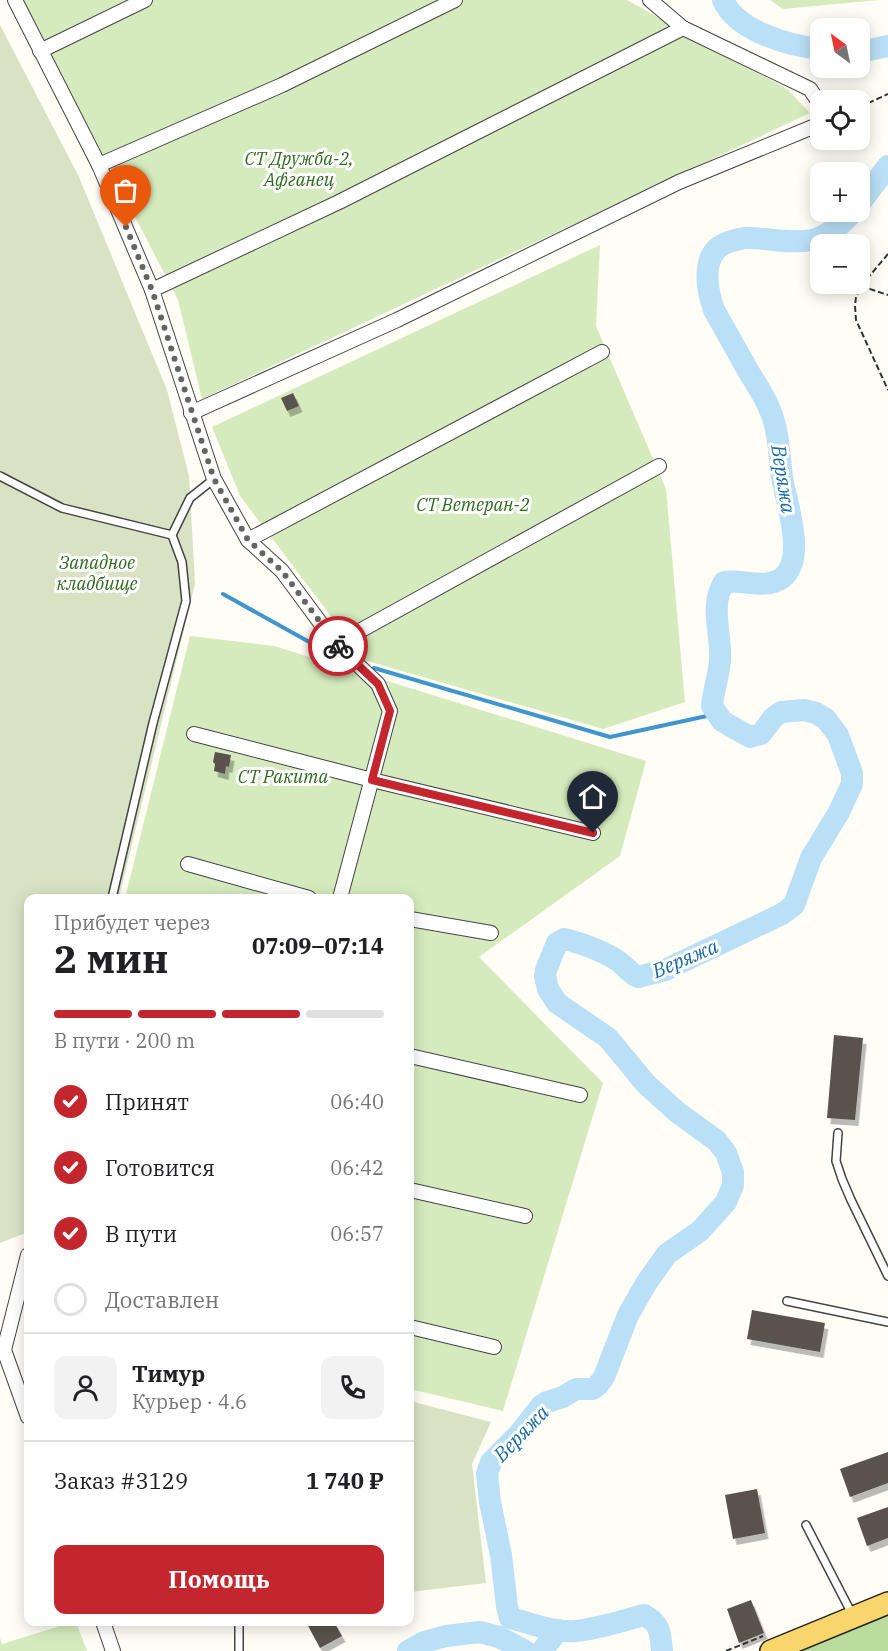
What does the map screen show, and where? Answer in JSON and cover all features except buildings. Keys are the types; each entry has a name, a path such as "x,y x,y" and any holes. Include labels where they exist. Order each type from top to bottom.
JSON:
{"main road":[{"path":"771,1651 888,1603"}],"street":[{"path":"15,0 99,165 152,290 214,479 248,540 282,571 336,644 378,684 390,711 341,894"},
{"path":"40,51 145,0"},
{"path":"99,165 282,85 455,0"},
{"path":"651,0 683,28 811,90"},
{"path":"152,290 339,202 683,28"},
{"path":"191,413 397,320 679,182 810,128"},
{"path":"248,540 602,352"},
{"path":"336,644 659,466"},
{"path":"194,734 593,833"},
{"path":"188,864 295,894"},
{"path":"414,920 491,933"},
{"path":"414,1057 580,1095"},
{"path":"414,1191 525,1216"},
{"path":"24,1268 1,1346 24,1407"},
{"path":"414,1328 494,1347"},
{"path":"104,1626 113,1651"}],"lane":[{"path":"0,476 63,508 172,535"},
{"path":"113,894 153,723 186,601 182,561 172,535 190,498 214,479"},
{"path":"838,1133 836,1161 842,1179 888,1276"},
{"path":"787,1300 888,1322"},
{"path":"806,1525 853,1617"},
{"path":"239,1626 239,1651"}],"path":[{"path":"870,102 888,94"},
{"path":"870,275 888,254"},
{"path":"870,289 888,295"},
{"path":"859,294 855,306 856,320 888,390"}],"green space":[{"name":"СТ Дружба-2, Афганец","path":"23,0 627,0 787,89 810,113 202,399 178,300"},
{"path":"770,0 879,0 783,9"},
{"name":"Западное кладбище","path":"0,25 79,177 167,390 189,476 195,584 120,894 24,894 24,1234 0,1243"},
{"name":"СТ Ветеран-2","path":"600,245 596,326 666,489 685,702 603,729 364,660 240,496 212,427"},
{"name":"СТ Ракита","path":"190,636 274,646 646,761 620,856 479,957 603,1083 503,1411 414,1390 414,894 126,894"},
{"path":"414,1402 491,1422 472,1464 486,1583 414,1592"},
{"path":"888,1615 888,1651 800,1651"},
{"path":"60,1626 78,1626 87,1651 0,1651 0,1638 2,1644"}],"waterway":[{"name":"Веряжа","path":"723,0 730,11 751,28 780,40 810,47"},
{"name":"Веряжа","path":"870,50 888,46"},
{"name":"Веряжа","path":"870,190 888,166"},
{"name":"Веряжа","path":"662,1651 657,1626 644,1615 575,1631 550,1629 510,1618 487,1474 491,1462 519,1434 541,1406 576,1389 593,1389 598,1385 604,1377 628,1315 647,1282 667,1254 700,1231 726,1202 733,1185 733,1172 726,1153 717,1141 677,1112 646,1084 608,1038 557,1003 548,989 545,976 557,943 564,939 610,956 638,977 665,970 782,914 794,905 811,858 839,812 852,784 852,773 838,735 826,719 816,713 804,710 781,712 773,718 761,734 750,737 722,721 712,706 720,660 717,601 724,582 761,584 782,578 793,558 794,544 773,418 768,405 714,310 709,291 709,261 713,253 729,242 747,238 812,240 824,236 843,222"},
{"path":"223,594 338,658"},
{"path":"374,668 610,737 716,714"},
{"path":"542,1651 558,1630"},
{"path":"408,1651 424,1642 446,1636 480,1632 499,1637 525,1651"}],"way so far":[{"path":"126,227 152,290 214,479 248,540 282,571 338,646"}],"route":[{"path":"338,646 378,684 390,711 372,780 593,833"}]}
